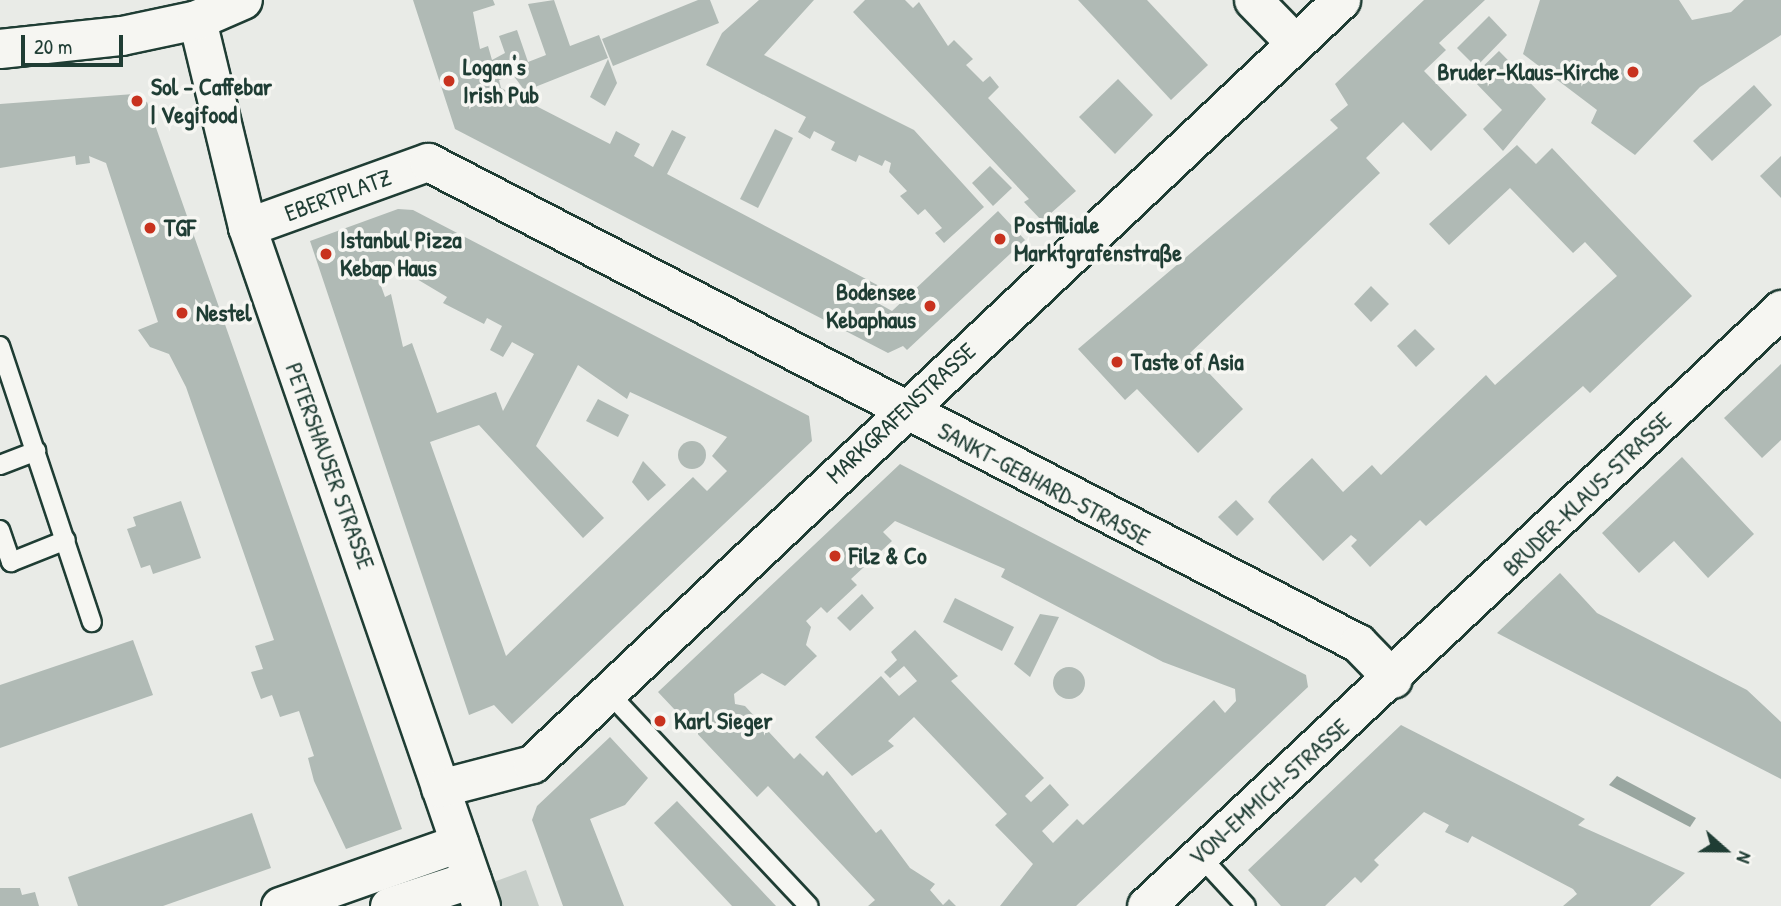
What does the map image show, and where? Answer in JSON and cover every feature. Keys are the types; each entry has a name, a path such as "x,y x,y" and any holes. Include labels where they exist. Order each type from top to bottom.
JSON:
{"main road":[{"path":"0,49 197,20 243,0"}],"street":[{"path":"1253,0 1295,43"},
{"name":"MARKGRAFENSTRASSE","path":"440,788 532,764 606,690 1341,0"},
{"name":"PETERSHAUSER STRASSE","path":"197,20 247,227 476,893"},
{"name":"EBERTPLATZ","path":"247,227 428,162"},
{"name":"SANKT-GEBHARD-STRASSE","path":"428,162 1358,643 1393,679"},
{"name":"BRUDER-KLAUS-STRASSE","path":"1393,679 1781,309"},
{"name":"VON-EMMICH-STRASSE","path":"1146,906 1393,679"},
{"path":"280,906 459,843"},
{"path":"390,906 476,893"}],"lane":[{"path":"0,345 92,622"},
{"path":"0,465 36,451"},
{"path":"0,530 11,562 66,540"},
{"path":"606,690 808,906"},
{"path":"1199,855 1246,906"}],"shaded area":[{"path":"1617,776 1696,818 1690,827 1609,785"},
{"path":"526,870 539,906 496,906 488,884"}],"building":[{"path":"413,0 493,0 495,5 473,12 480,49 488,46 492,60 505,53 499,36 517,30 528,62 546,55 528,4 554,0 570,46 599,35 608,58 525,91 513,75 499,80 501,88 610,144 616,131 640,144 634,156 653,167 672,130 686,137 667,174 883,288 876,302 892,311 998,211 1025,240 907,350 903,346 888,353 455,129"},
{"path":"698,0 710,0 719,23 613,66 602,39"},
{"path":"759,0 814,0 764,55 914,130 984,207 944,243 935,233 942,228 925,209 918,215 900,196 907,191 889,172 891,163 885,160 882,166 859,155 856,162 831,150 835,142 814,131 810,139 798,132 806,117 706,65 722,33"},
{"path":"865,0 905,0 913,8 919,2 948,46 954,40 973,59 966,65 983,82 990,76 999,87 988,98 1076,191 1042,221 1024,202 1029,199 853,12"},
{"path":"1078,0 1147,0 1208,65 1171,100"},
{"path":"1424,0 1485,0 1439,43 1446,50 1424,71 1467,115 1431,151 1403,122 1366,158 1380,173 1190,353 1243,409 1198,453 1137,389 1125,400 1078,349 1338,128 1330,120 1348,105 1335,84"},
{"name":"Bruder-Klaus-Kirche","path":"1540,0 1679,0 1692,20 1731,12 1744,0 1781,0 1781,35 1700,87 1635,155 1591,123 1597,110 1523,54"},
{"path":"1489,16 1507,35 1476,67 1457,48"},
{"path":"1499,51 1546,99 1503,151 1483,129 1502,110 1471,78"},
{"path":"608,59 617,83 605,106 590,97"},
{"path":"1118,79 1153,115 1115,154 1079,117"},
{"path":"1754,85 1772,105 1712,161 1693,141"},
{"path":"134,94 147,102 402,829 346,849 314,781 308,758 314,756 299,711 280,717 272,695 261,699 251,672 263,669 255,646 274,640 186,387 169,354 150,347 138,330 158,322 106,163 89,156 90,163 76,165 75,156 0,168 0,104"},
{"path":"775,129 793,138 758,208 740,199"},
{"path":"1517,145 1536,164 1552,148 1692,296 1590,393 1583,386 1426,526 1420,520 1370,567 1351,546 1357,540 1351,535 1323,561 1268,502 1272,496 1312,458 1343,492 1372,465 1381,475 1486,375 1495,385 1617,276 1585,242 1573,253 1510,188 1449,245 1429,224"},
{"path":"1781,156 1781,198 1760,176"},
{"path":"990,166 1012,188 993,206 972,183"},
{"path":"398,209 413,210 809,416 812,441 512,724 494,705 469,715 310,241","holes":["395,266 447,297 443,303 484,324 487,318 502,326 490,350 503,357 512,342 534,354 503,411 496,392 437,413 412,343 403,347 391,294 385,297 376,272","578,365 627,399 630,392 727,437 712,456 727,471 707,491 693,477 506,656 430,442 479,425 583,538 604,518 536,446"]},
{"path":"1371,286 1389,304 1371,322 1354,304"},
{"path":"1415,329 1435,349 1416,367 1397,346"},
{"path":"1781,364 1781,440 1762,458 1724,418"},
{"path":"598,399 629,415 618,437 586,421"},
{"path":"692,441 702,445 706,455 702,465 692,469 682,465 678,455 682,445"},
{"path":"1682,457 1754,534 1708,578 1674,541 1639,573 1602,533"},
{"path":"643,461 666,485 648,501 632,482"},
{"path":"900,464 1306,675 1308,687 1076,906 1000,906 1033,864 995,825 1007,814 914,717 888,741 894,746 852,776 815,737 881,676 899,696 917,681 904,666 890,678 884,672 897,660 891,652 915,630 958,676 951,681 1044,778 1025,796 1031,802 1050,784 1069,805 1042,831 1053,843 1077,819 1083,825 1214,700 1225,713 1236,701 1235,689 1163,662 1001,577 1005,569 895,521 883,532 892,541 851,579 857,585 827,613 821,607 806,621 811,627 806,645 817,656 785,686 762,673 734,694 735,704 745,706 794,759 800,753 823,776 827,771 876,833 881,829 910,868 935,884 930,890 943,905 949,899 956,906 868,906 875,900 768,786 757,797 658,692"},
{"path":"1236,500 1254,519 1237,536 1218,517"},
{"path":"181,501 201,558 153,574 150,565 141,568 127,529 136,526 133,517"},
{"path":"1560,573 1597,613 1747,690 1781,722 1781,779 1497,633"},
{"path":"862,594 874,608 850,631 837,618"},
{"path":"955,598 1014,627 1002,651 943,622"},
{"path":"1040,614 1059,617 1030,677 1014,664"},
{"path":"133,640 153,695 0,748 0,685"},
{"path":"1069,667 1080,672 1085,683 1080,694 1069,699 1058,694 1053,683 1058,672"},
{"path":"1401,725 1585,819 1578,825 1685,873 1650,906 1563,906 1577,894 1573,889 1472,836 1468,843 1445,832 1449,825 1424,812 1374,860 1379,865 1361,883 1355,877 1325,906 1281,906 1248,870"},
{"path":"610,737 648,778 625,805 590,819 624,906 563,906 532,820 537,806"},
{"path":"677,801 776,906 732,906 654,823"},
{"path":"252,813 271,868 163,906 78,906 68,877"},
{"path":"0,888 20,888 22,895 35,892 39,906 0,906"}],"place":[{"name":"Bruder-Klaus-Kirche","path":"1633,72"},
{"name":"Logan's Irish Pub","path":"449,81"},
{"name":"Sol - Caffebar | Vegifood","path":"137,101"},
{"name":"TGF","path":"150,228"},
{"name":"Postfiliale Marktgrafenstraße","path":"1000,239"},
{"name":"Istanbul Pizza Kebap Haus","path":"326,254"},
{"name":"Bodensee Kebaphaus","path":"930,306"},
{"name":"Nestel","path":"182,313"},
{"name":"Taste of Asia","path":"1117,362"},
{"name":"Filz & Co","path":"835,556"},
{"name":"Karl Sieger","path":"660,721"}]}
